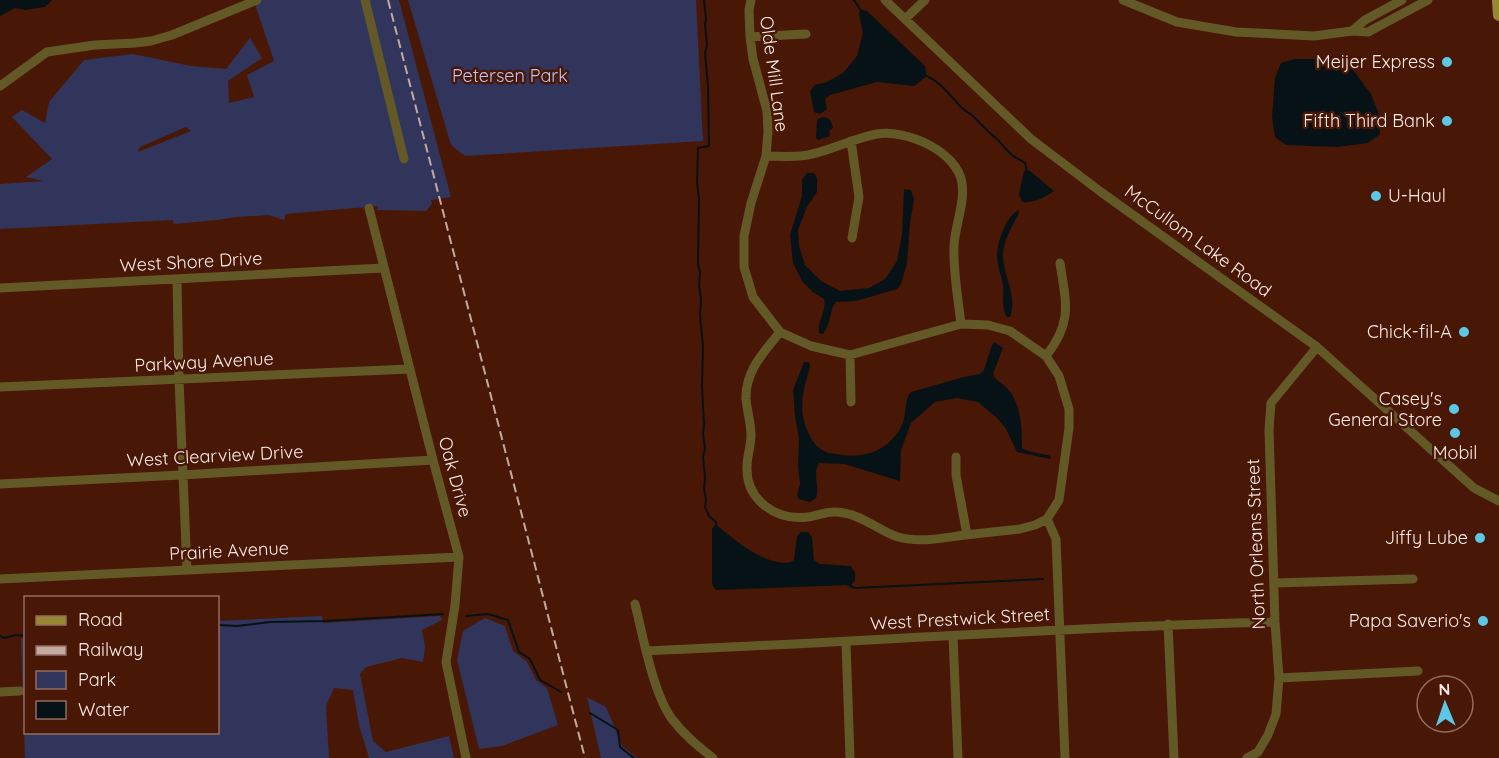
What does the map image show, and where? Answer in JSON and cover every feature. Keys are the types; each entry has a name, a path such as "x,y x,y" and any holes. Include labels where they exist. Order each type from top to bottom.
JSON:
{"main road":[{"path":"1498,0 1499,15"}],"street":[{"path":"0,86 47,52 94,45 135,44 151,41 172,35 258,0"},
{"path":"365,0 405,159"},
{"name":"Olde Mill Lane","path":"751,0 750,37 766,111 768,132 766,156 751,203 744,236 744,267 753,297 780,332 811,346 850,355 961,324 988,325 1010,331 1046,356 1059,376 1069,409 1069,428 1059,500 1047,519"},
{"name":"McCullom Lake Road","path":"885,0 1031,139 1317,347 1474,488 1499,501"},
{"path":"905,19 925,0"},
{"path":"1123,0 1177,22 1236,32 1314,36 1352,31 1368,32 1413,3 1428,0"},
{"path":"1352,31 1365,20 1402,0"},
{"path":"750,37 806,34"},
{"path":"766,156 810,155 879,134 912,137 944,154 961,180 963,194 954,246 961,324"},
{"path":"851,141 859,197 852,238"},
{"name":"Oak Drive","path":"369,208 459,557 456,605 446,662 466,758"},
{"path":"1046,356 1057,343 1065,324 1067,304 1060,263"},
{"name":"West Shore Drive","path":"0,288 383,267"},
{"path":"177,279 187,570"},
{"path":"780,332 750,373 746,398 751,436 747,475 753,494 773,513 792,518 809,517 826,512 843,512 859,517 897,537 916,540 1020,529 1047,519 1056,539 1065,758"},
{"name":"North Orleans Street","path":"1258,752 1276,714 1279,678 1269,430 1271,403 1317,347"},
{"path":"850,355 851,402"},
{"name":"Parkway Avenue","path":"0,387 410,369"},
{"path":"956,457 956,475 967,535"},
{"name":"West Clearview Drive","path":"0,484 433,460"},
{"name":"Prairie Avenue","path":"0,579 459,557"},
{"path":"1274,583 1413,579"},
{"path":"635,604 646,651 661,698 671,718 691,740 713,758"},
{"name":"West Prestwick Street","path":"646,651 1168,624 1275,621"},
{"path":"1168,624 1174,758"},
{"path":"953,636 958,758"},
{"path":"846,642 850,758"},
{"path":"1279,678 1418,671"},
{"path":"0,692 20,691"},
{"path":"1247,758 1258,752 1267,758"}],"green space":[{"path":"399,0 451,197 431,200 432,204 426,211 377,210 378,206 286,214 284,220 269,215 174,224 173,220 0,229 0,184 43,181 26,177 52,159 12,117 22,110 45,123 49,102 84,60 133,54 191,66 226,69 250,38 262,58 228,81 229,103 254,97 247,75 274,61 254,1","holes":["186,127 191,131 138,152 140,147"]},
{"name":"Petersen Park","path":"408,0 696,0 703,141 465,156 451,145"},
{"path":"322,616 323,623 440,616 442,620 422,630 425,646 423,662 402,658 366,667 360,674 373,741 386,752 449,736 454,758 369,758 359,725 353,690 334,688 326,706 329,758 25,758 24,734 219,734 219,621"},
{"path":"485,618 505,626 513,651 527,662 536,680 547,688 558,725 502,746 479,749 457,660 463,631"},
{"path":"24,638 24,728 21,639"},
{"path":"587,697 606,707 622,746 637,758 601,758"}],"water":[{"path":"0,0 52,0 45,7 25,10 15,8 0,16"},
{"path":"860,9 867,11 925,66 927,76 914,86 877,82 830,95 825,99 827,109 820,114 814,112 810,91 815,85 827,82 843,73 857,56 863,33"},
{"path":"1295,59 1333,59 1353,70 1371,94 1380,117 1380,134 1368,143 1337,147 1286,145 1275,137 1272,117 1275,78 1281,63"},
{"path":"822,117 830,120 833,128 829,131 830,136 818,140 816,138 817,120"},
{"path":"1024,171 1030,171 1054,191 1039,200 1022,202 1019,194"},
{"path":"807,173 814,173 817,178 817,192 807,207 798,230 799,246 805,265 821,281 840,291 869,288 885,279 897,261 902,235 904,189 911,190 914,199 907,263 901,284 897,289 856,301 836,302 823,334 819,333 819,324 824,299 802,281 793,263 790,235 802,196 802,180"},
{"path":"1019,210 1003,250 1012,301 1010,317 1007,317 1003,305 1003,284 997,250 1006,223"},
{"path":"994,342 1003,348 993,374 1012,394 1018,408 1022,448 1051,456 1050,459 1017,452 1006,429 997,418 978,402 957,398 935,402 911,423 901,450 900,481 844,464 819,463 816,472 816,498 810,502 799,499 797,496 800,484 799,439 793,390 804,362 809,362 810,367 803,392 802,409 805,425 812,440 825,452 849,456 860,455 882,447 897,434 903,422 907,398 911,392 980,374 984,370"},
{"path":"716,524 753,552 775,562 786,563 794,560 797,536 801,532 808,532 812,537 814,560 820,564 851,566 855,573 855,581 851,585 716,590 712,584 712,529"}],"waterway":[{"path":"704,0 709,146 698,148 698,264 703,347 705,507 716,524"},
{"path":"854,0 860,9"},
{"path":"927,76 941,86 1013,156 1025,163 1027,171"},
{"path":"848,585 855,588 1043,579"},
{"path":"219,625 237,626 270,622 443,614"},
{"path":"466,616 488,614 508,620 519,652 530,659 540,680 561,692"},
{"path":"0,636 4,638 24,636"},
{"path":"590,713 618,730 620,747 634,758"}],"railway":[{"path":"388,0 585,758"}],"place":[{"name":"Meijer Express","path":"1447,62"},
{"name":"Fifth Third Bank","path":"1447,121"},
{"name":"U-Haul","path":"1376,196"},
{"name":"Chick-fil-A","path":"1464,332"},
{"name":"Casey's General Store","path":"1454,409"},
{"name":"Mobil","path":"1455,433"},
{"name":"Jiffy Lube","path":"1480,538"},
{"name":"Papa Saverio's","path":"1483,621"}]}
